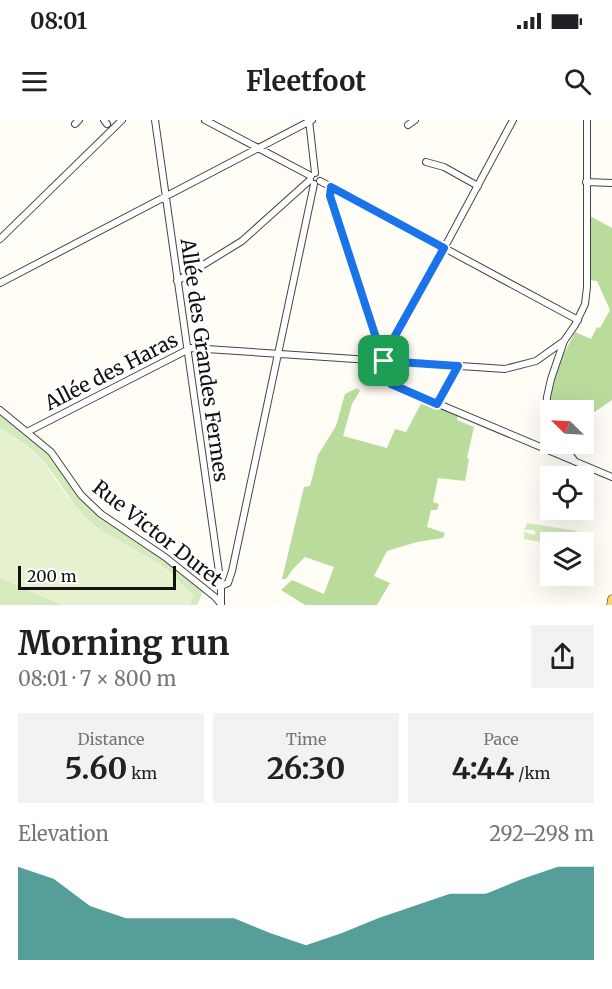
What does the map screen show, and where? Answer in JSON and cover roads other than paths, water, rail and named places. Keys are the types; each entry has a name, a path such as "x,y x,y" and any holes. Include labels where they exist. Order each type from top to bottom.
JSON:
{"main road":[{"path":"611,605 612,599"}],"street":[{"path":"0,239 122,120"},
{"name":"Allée des Grandes Fermes","path":"155,120 221,586 221,605"},
{"path":"206,120 578,320"},
{"path":"0,283 310,120 314,179 230,577 228,583 221,586"},
{"path":"408,125 414,120"},
{"path":"384,361 386,352 513,120"},
{"path":"547,400 564,341 578,320 585,304 587,287 587,120"},
{"path":"426,162 444,166 478,186"},
{"path":"177,281 242,241 314,179"},
{"path":"586,182 612,183"},
{"path":"331,187 330,196 391,384 437,404 540,442"},
{"name":"Allée des Haras","path":"27,432 191,348 505,369 536,361 564,341"},
{"path":"437,404 458,366"},
{"name":"Rue Victor Duret","path":"0,411 51,452 81,495 96,509 165,557 215,597 221,605"},
{"path":"569,454 574,461 612,477"}]}
